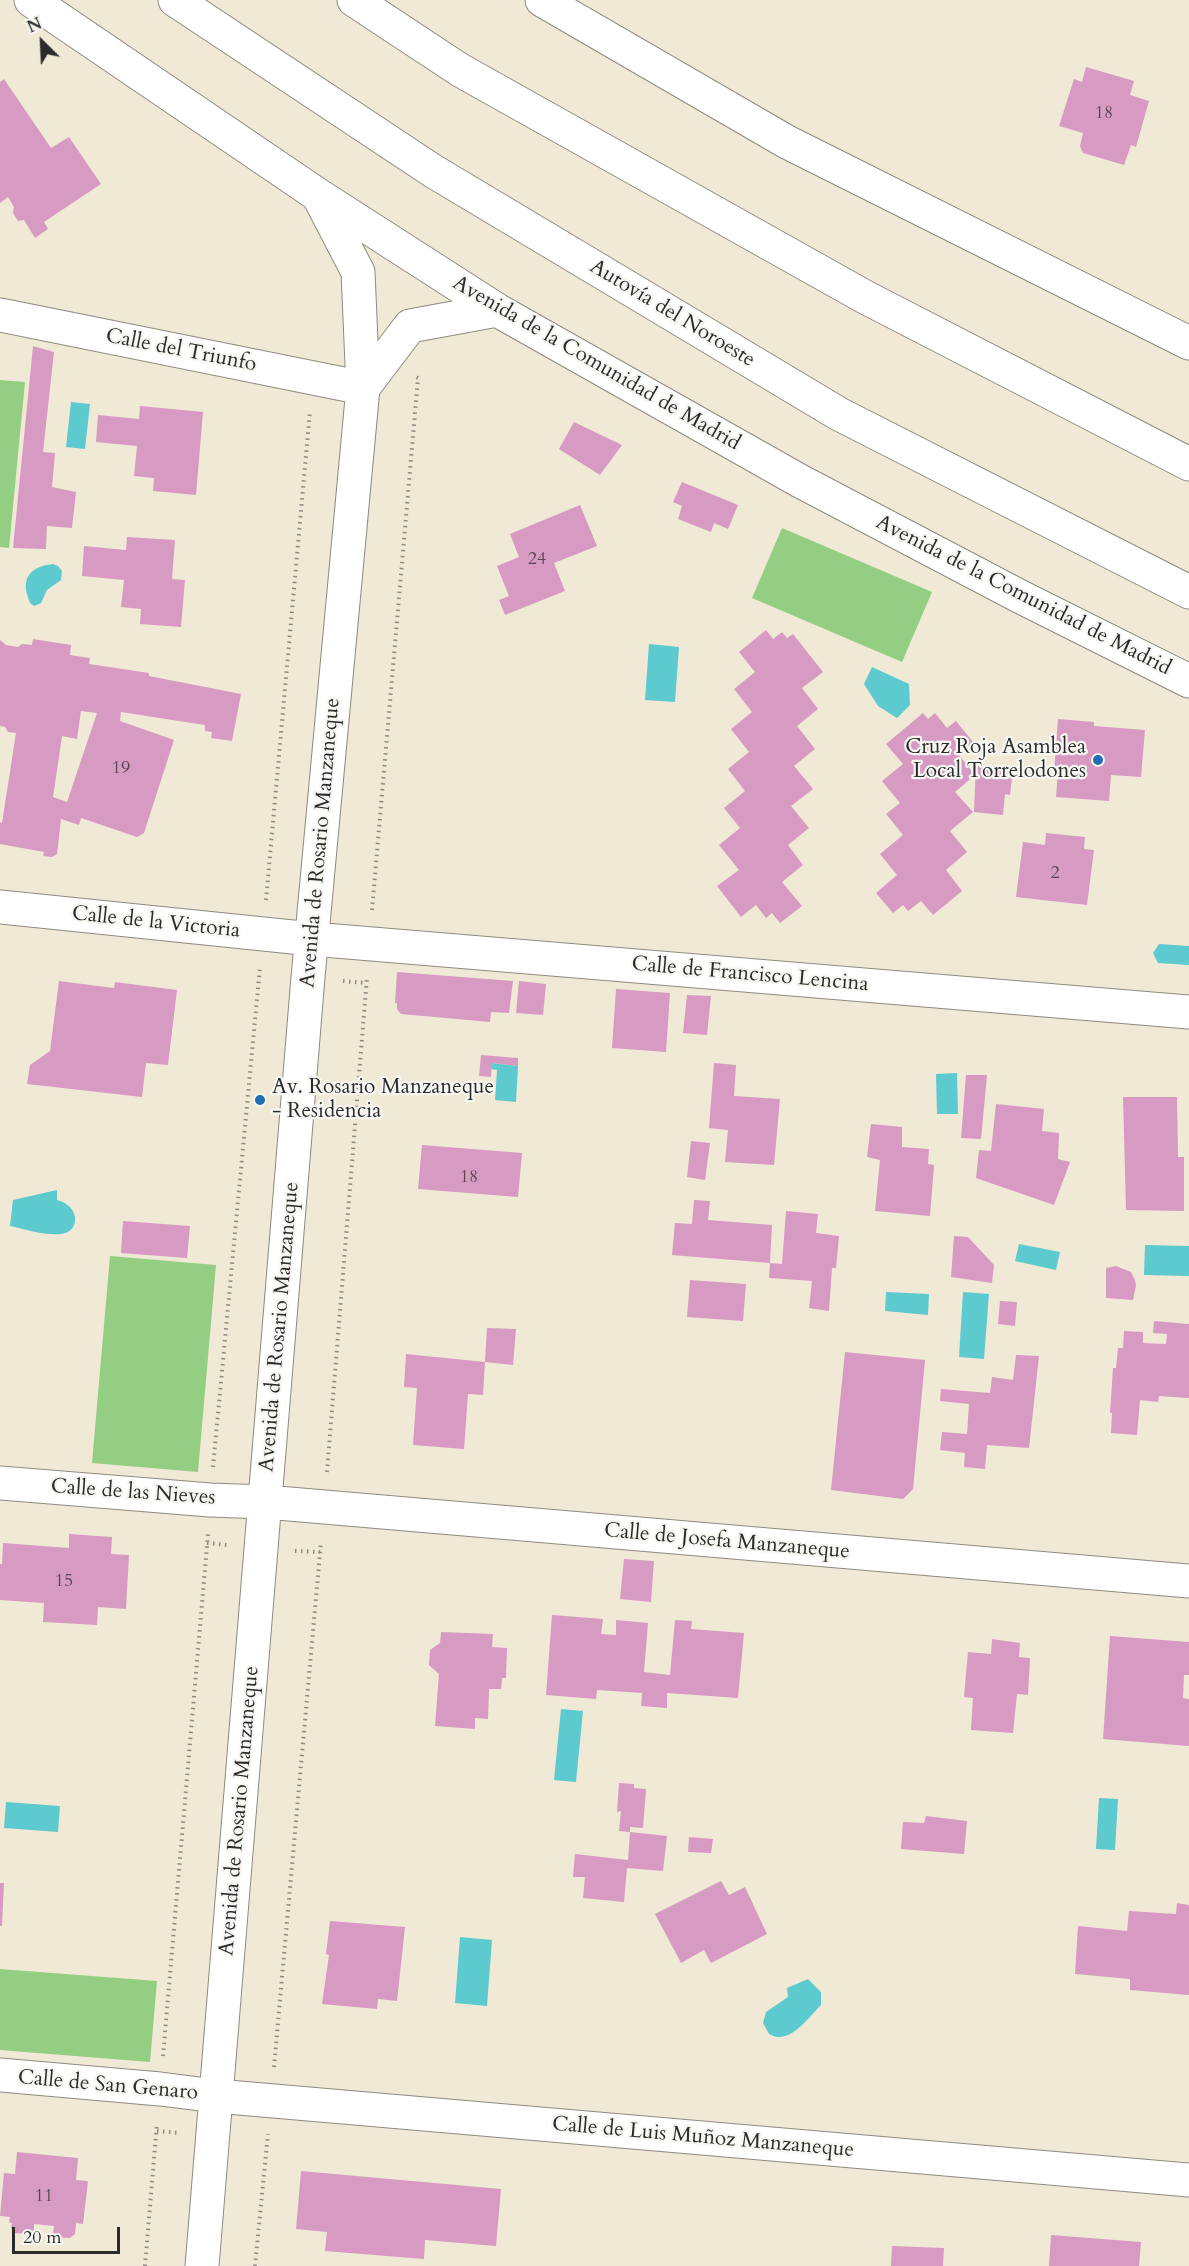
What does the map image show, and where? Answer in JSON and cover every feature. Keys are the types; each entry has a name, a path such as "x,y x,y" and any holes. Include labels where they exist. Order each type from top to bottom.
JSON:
{"main road":[{"name":"Avenida de la Comunidad de Madrid","path":"32,0 318,195 497,310 800,481 1018,596 1189,681"},
{"name":"Autovía del Noroeste","path":"175,0 433,171 839,414 1189,592"},
{"path":"354,0 460,70 854,291 1189,464"},
{"path":"542,0 787,142 1189,343"},
{"name":"Avenida de Rosario Manzaneque","path":"202,2266 312,939 363,388 358,272 318,195"},
{"path":"363,388 410,326 497,310"},
{"name":"Calle del Triunfo","path":"0,315 363,388"},
{"name":"Calle de la Victoria","path":"0,908 312,939"},
{"name":"Calle de Francisco Lencina","path":"312,939 1189,1012"},
{"name":"Calle de las Nieves","path":"0,1483 210,1500 266,1502"},
{"name":"Calle de Josefa Manzaneque","path":"266,1502 1189,1581"},
{"name":"Calle de San Genaro","path":"0,2076 160,2089 216,2096"},
{"name":"Calle de Luis Muñoz Manzaneque","path":"216,2096 1189,2180"}],"green space":[{"path":"0,380 25,382 9,548 0,547"},
{"path":"782,528 932,592 902,662 752,598"},
{"path":"110,1256 216,1265 198,1472 92,1463"},
{"path":"0,1969 157,1981 150,2062 0,2050"}],"water":[{"path":"71,402 90,404 85,449 66,447"},
{"path":"53,564 62,571 61,580 47,590 41,603 34,606 27,594 28,576 36,569"},
{"path":"649,644 679,647 675,702 645,700"},
{"path":"872,667 909,684 910,705 897,718 878,706 864,684"},
{"path":"1159,944 1189,946 1189,965 1158,963 1153,953"},
{"path":"492,1063 518,1066 516,1102 495,1100 497,1070 491,1069"},
{"path":"957,1073 958,1114 937,1114 936,1074"},
{"path":"57,1190 57,1200 70,1207 75,1218 75,1223 68,1232 48,1234 10,1226 13,1200"},
{"path":"1019,1244 1060,1252 1056,1270 1015,1261"},
{"path":"1145,1245 1189,1246 1189,1276 1144,1275"},
{"path":"886,1292 929,1294 928,1315 885,1311"},
{"path":"963,1292 989,1294 984,1359 959,1357"},
{"path":"561,1709 583,1711 576,1782 554,1780"},
{"path":"1099,1798 1118,1799 1115,1850 1096,1849"},
{"path":"6,1802 60,1806 58,1832 4,1828"},
{"path":"460,1937 492,1940 487,2006 455,2003"},
{"path":"808,1979 821,1992 821,2005 791,2034 776,2037 769,2034 763,2023 766,2012 788,1997 787,1988"}],"building":[{"path":"1086,67 1134,81 1130,95 1149,101 1136,147 1131,145 1124,165 1083,153 1080,146 1083,133 1059,126 1074,79 1082,82"},
{"path":"4,79 51,148 69,137 101,184 44,222 48,229 35,238 24,220 18,221 8,197 0,203 0,82"},
{"path":"33,346 54,352 43,452 55,453 52,487 76,492 72,528 47,526 46,549 13,548"},
{"path":"140,406 203,412 196,495 153,491 154,478 134,476 137,446 96,442 98,415 139,419"},
{"path":"574,422 622,445 600,475 559,449"},
{"path":"682,482 738,505 728,529 714,523 711,532 678,519 682,506 673,502"},
{"path":"580,505 597,546 554,563 565,591 505,615 499,600 509,596 497,566 519,557 510,534"},
{"path":"127,537 175,540 172,579 185,580 181,627 140,624 141,609 121,607 124,580 82,576 84,546 126,550"},
{"path":"766,630 773,639 782,632 787,638 793,634 823,672 802,688 818,709 797,726 815,749 794,766 813,789 791,806 809,828 788,845 803,865 782,882 802,906 780,923 772,913 766,918 756,905 741,917 717,886 739,870 719,845 740,828 724,808 745,791 728,769 749,752 731,729 752,712 734,689 755,672 739,652"},
{"path":"33,639 71,645 70,655 90,658 89,664 149,673 149,676 241,694 232,741 211,738 212,732 205,731 205,725 121,712 120,721 174,740 144,833 137,837 81,818 79,825 61,819 57,854 52,857 43,856 44,852 0,844 0,822 2,823 16,733 8,732 5,727 0,726 0,640 6,645 18,647 22,644 32,645","holes":["81,711 97,713 67,802 53,797 62,736 77,739"]},
{"path":"923,713 928,719 935,713 947,728 956,721 973,742 958,754 975,775 955,792 973,812 950,831 967,852 946,870 962,891 933,915 921,901 908,911 903,905 893,913 876,893 897,875 880,854 903,835 886,814 900,803 882,781 903,764 886,744"},
{"path":"1058,719 1094,722 1094,726 1145,730 1141,777 1111,775 1109,801 1056,797 1058,771 1054,771"},
{"path":"976,766 1013,770 1010,795 1005,794 1003,815 974,812"},
{"path":"1046,833 1085,837 1084,849 1094,850 1087,905 1016,897 1023,842 1045,845"},
{"path":"397,972 513,981 509,1013 491,1012 490,1022 401,1014 395,1003"},
{"path":"59,981 114,988 115,982 177,990 168,1065 146,1063 142,1097 27,1084 30,1065 50,1051"},
{"path":"519,981 546,984 543,1015 516,1013"},
{"path":"616,989 670,993 666,1052 612,1048"},
{"path":"687,995 711,996 707,1035 683,1033"},
{"path":"481,1055 518,1058 518,1066 492,1063 491,1077 479,1076"},
{"path":"714,1063 736,1065 734,1096 780,1099 774,1165 725,1162 728,1130 709,1128"},
{"path":"966,1075 987,1075 981,1139 961,1138"},
{"path":"1123,1097 1177,1097 1178,1157 1184,1157 1184,1211 1126,1210"},
{"path":"996,1104 1044,1109 1042,1131 1059,1133 1058,1159 1070,1162 1054,1205 976,1178 979,1150 991,1151"},
{"path":"871,1124 902,1127 902,1147 929,1149 928,1164 934,1165 930,1216 875,1211 880,1160 867,1157"},
{"path":"691,1141 710,1143 705,1180 687,1177"},
{"path":"422,1145 522,1153 518,1197 418,1189"},
{"path":"694,1200 710,1201 708,1220 772,1225 770,1263 672,1255 675,1223 692,1224"},
{"path":"786,1211 818,1214 816,1233 839,1236 836,1268 832,1268 829,1311 809,1308 812,1281 769,1278 770,1263 782,1264"},
{"path":"123,1221 190,1226 187,1258 121,1253"},
{"path":"954,1236 968,1237 994,1265 992,1283 951,1277"},
{"path":"1116,1266 1131,1272 1135,1280 1133,1300 1106,1298 1106,1268"},
{"path":"690,1280 746,1284 743,1321 687,1317"},
{"path":"1000,1301 1017,1302 1015,1326 998,1324"},
{"path":"1154,1321 1189,1324 1189,1398 1159,1396 1158,1402 1140,1400 1137,1435 1111,1433 1113,1368 1116,1368 1118,1348 1123,1348 1124,1331 1143,1332 1143,1343 1166,1344 1167,1334 1153,1333"},
{"path":"487,1328 516,1329 513,1365 485,1362"},
{"path":"845,1352 925,1360 913,1489 903,1499 831,1490"},
{"path":"406,1354 485,1362 483,1395 468,1394 464,1449 413,1445 417,1388 404,1387"},
{"path":"1016,1355 1039,1356 1029,1448 987,1445 985,1469 964,1467 965,1453 940,1450 942,1432 967,1434 969,1404 940,1401 941,1389 990,1393 992,1377 1013,1380"},
{"path":"69,1534 112,1537 111,1554 129,1555 126,1609 98,1607 97,1625 43,1622 44,1603 0,1600 0,1564 2,1564 3,1543 69,1548"},
{"path":"624,1559 654,1561 651,1602 620,1599"},
{"path":"552,1615 603,1619 601,1634 616,1635 616,1620 648,1623 644,1672 670,1675 675,1620 692,1621 691,1629 744,1633 738,1698 667,1693 667,1708 641,1706 642,1693 597,1690 596,1699 546,1695"},
{"path":"441,1632 493,1634 492,1647 507,1648 506,1678 502,1678 501,1689 489,1689 488,1719 475,1718 475,1729 435,1726 439,1674 429,1665 430,1650 440,1643"},
{"path":"1110,1636 1189,1642 1189,1675 1184,1675 1183,1698 1189,1699 1189,1746 1103,1739"},
{"path":"992,1639 1020,1643 1019,1657 1030,1658 1028,1695 1017,1694 1013,1733 971,1730 973,1698 964,1697 968,1652 991,1654"},
{"path":"619,1783 634,1784 634,1788 646,1789 643,1828 630,1827 630,1832 619,1831 621,1811 617,1812"},
{"path":"926,1816 967,1821 964,1854 901,1849 903,1822 924,1823"},
{"path":"630,1832 667,1836 663,1871 627,1868 624,1902 583,1898 585,1877 573,1877 575,1854 628,1860"},
{"path":"689,1837 713,1839 711,1853 688,1852"},
{"path":"721,1881 729,1895 745,1887 767,1934 711,1963 704,1950 681,1963 655,1914"},
{"path":"0,1883 4,1883 2,1926 0,1926"},
{"path":"1177,1903 1189,1905 1189,1995 1130,1990 1130,1979 1075,1974 1078,1926 1127,1931 1129,1911 1176,1914"},
{"path":"330,1921 405,1927 397,2001 378,1999 377,2009 322,2004 329,1955 326,1954"},
{"path":"17,2152 78,2158 76,2180 88,2181 83,2224 76,2223 75,2234 70,2238 57,2237 53,2233 54,2226 34,2224 34,2230 28,2234 15,2233 11,2228 12,2223 9,2222 10,2217 0,2216 4,2173 15,2174"},
{"path":"301,2171 501,2189 496,2246 425,2240 424,2259 325,2251 327,2232 296,2229"},
{"path":"1051,2235 1141,2242 1139,2266 1049,2266"},
{"path":"892,2246 944,2248 943,2266 891,2266"}],"place":[{"name":"Cruz Roja Asamblea Local Torrelodones","path":"1098,760"},
{"name":"Av. Rosario Manzaneque - Residencia","path":"260,1100"}]}
